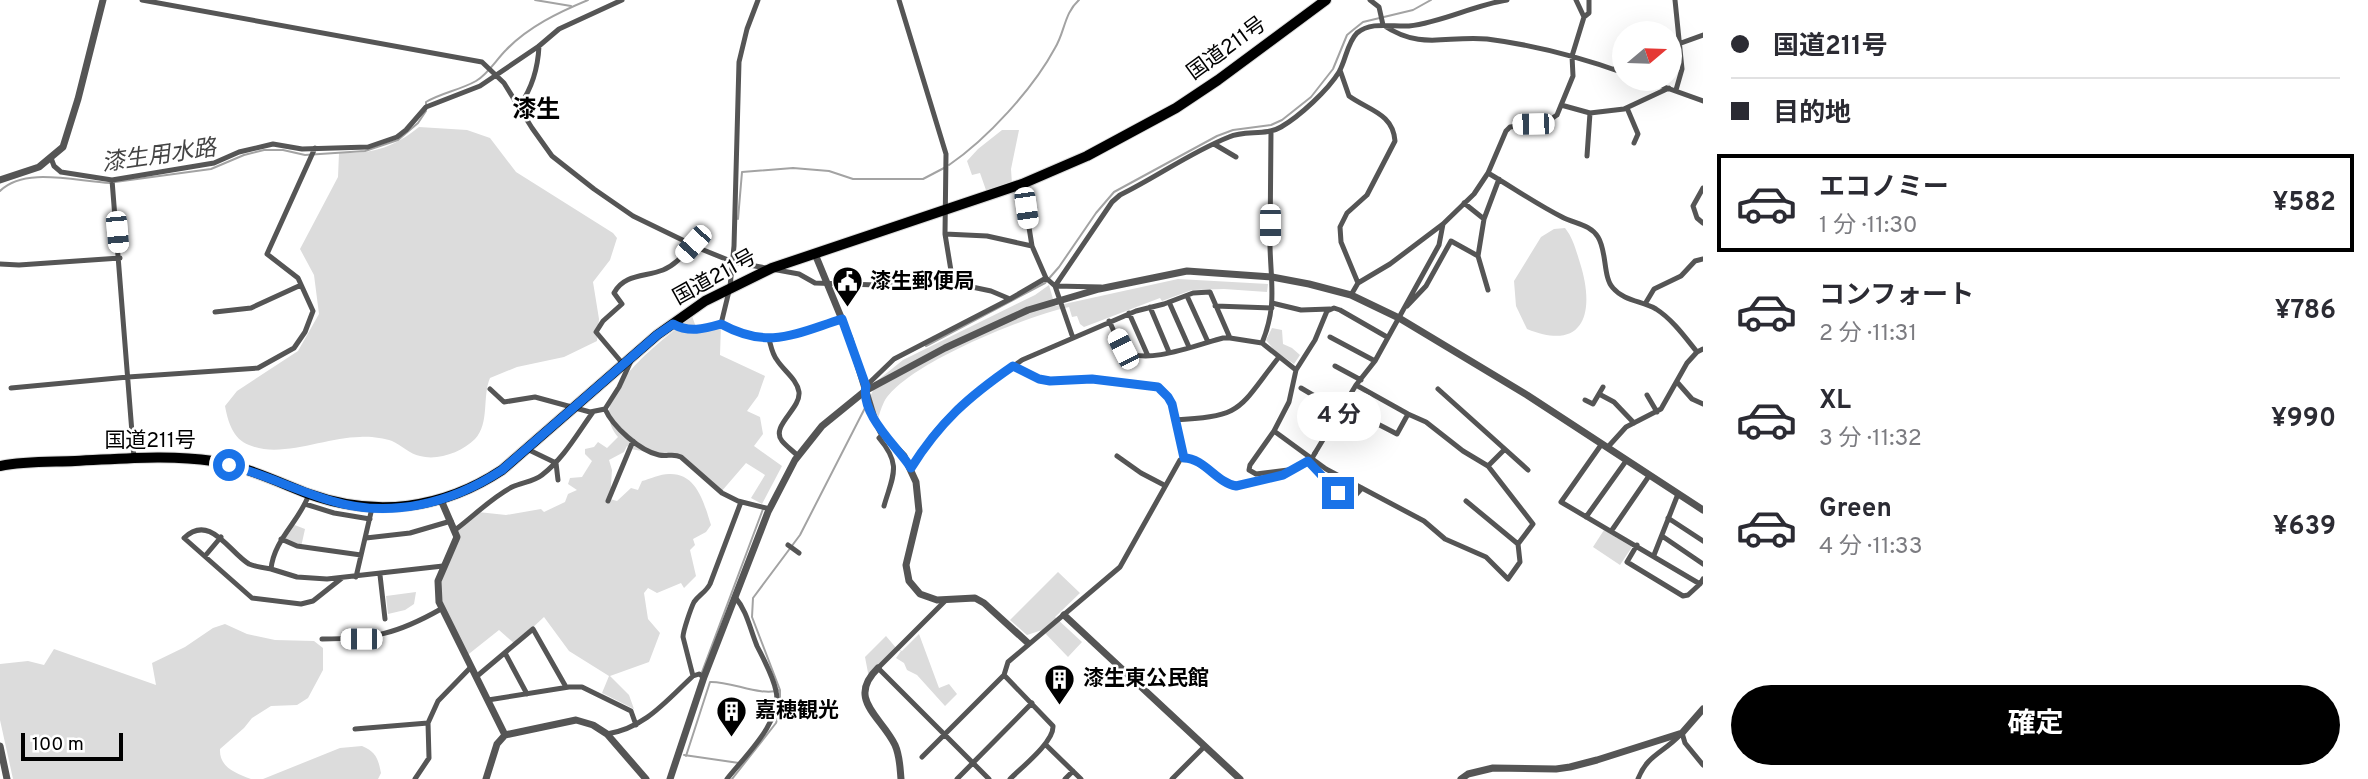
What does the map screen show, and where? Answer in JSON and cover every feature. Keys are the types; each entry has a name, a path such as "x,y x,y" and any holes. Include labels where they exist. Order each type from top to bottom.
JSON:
{"highway":[{"name":"国道211号","path":"0,466 134,458 214,461 335,502 372,508 407,507 441,500 483,483 527,449 633,356 705,301 772,268 1022,184 1087,156 1176,108 1326,0"}],"street":[{"path":"0,180 39,167 63,146 79,99 103,0"},
{"path":"142,0 482,62 497,75 520,105 552,156 583,181 633,216 733,262 799,274 815,283 908,286 953,283 991,291 1010,299"},
{"path":"51,158 54,166 61,172 112,180 214,163 258,146 273,144 302,149 368,147 390,140 406,130 426,107 466,93 497,75 559,29 622,0"},
{"path":"721,324 733,262 739,62 758,0"},
{"path":"899,0 946,154 945,234 953,283"},
{"path":"1370,0 1379,7 1383,25 1409,39 1482,39 1572,56 1612,68"},
{"path":"1055,286 1112,202 1120,195 1232,135 1271,131 1282,126 1318,96 1339,70 1356,34 1370,26 1407,26 1431,22 1483,4 1507,0"},
{"path":"1577,0 1584,17"},
{"path":"1351,295 1358,283 1391,264 1443,224 1474,194 1488,173 1510,127 1550,121 1557,115 1573,76 1572,56 1584,17 1589,13 1589,0"},
{"path":"1675,0 1676,21"},
{"path":"1682,43 1703,35"},
{"path":"520,105 529,92 539,46"},
{"path":"1339,70 1349,96 1379,112 1395,133 1395,141 1367,195 1347,213 1340,227 1341,242 1358,283"},
{"path":"1561,105 1590,113 1627,108 1663,91"},
{"path":"1678,91 1703,101"},
{"path":"1627,108 1637,134 1634,143"},
{"path":"1587,156 1590,113"},
{"path":"1262,343 1271,321 1272,305 1271,131"},
{"path":"1214,144 1236,157"},
{"path":"10,388 128,376 258,368 294,348 312,319 313,311 298,278 267,254 315,148"},
{"path":"1488,173 1562,218 1590,227 1600,239 1608,282 1614,290 1627,298 1646,304 1667,318 1700,350 1687,363 1657,412 1620,431 1604,446 1561,502 1612,530 1701,582 1688,595 1683,596 1627,562 1637,545"},
{"path":"1488,290 1478,256 1484,219 1499,179"},
{"path":"112,180 134,458"},
{"path":"1022,184 1032,246 1046,278 1055,286 1073,338"},
{"path":"1703,188 1693,206 1697,218 1703,223"},
{"path":"1464,203 1484,219"},
{"path":"1184,458 1196,461 1228,485 1236,486 1283,475 1310,461 1399,318 1439,245 1443,224"},
{"path":"945,234 986,236 1032,246"},
{"path":"1403,310 1426,286 1451,241 1478,256"},
{"path":"624,364 596,332 603,321 622,304 614,293 626,279 662,270 676,263 693,244"},
{"path":"816,254 842,319 874,418 883,434 904,456 916,482 919,511 906,572 912,586 920,594 937,600 975,598 1028,643"},
{"path":"0,264 120,258"},
{"path":"1646,304 1654,289 1681,276 1695,261 1703,259"},
{"path":"865,388 1010,318 1060,299 1187,271 1272,277 1351,295 1399,318 1527,396 1703,510"},
{"path":"670,779 704,677 770,509 799,456 832,416 894,359 1046,278"},
{"path":"215,312 251,308 301,285"},
{"path":"1055,286 1106,287"},
{"path":"911,468 957,408 1013,366 1109,321 1188,296 1210,292 1230,338"},
{"path":"1188,296 1208,342"},
{"path":"1169,302 1189,347"},
{"path":"1215,306 1272,305 1301,310 1340,310 1387,337"},
{"path":"1150,307 1169,352"},
{"path":"1295,469 1256,474 1250,472 1250,465 1275,431 1289,402 1296,370 1330,309"},
{"path":"1129,313 1148,356"},
{"path":"673,324 692,330 721,324 738,333 769,339 782,338 842,319"},
{"path":"1109,321 1123,349 1131,354 1148,356 1230,338 1262,343 1296,370"},
{"path":"1330,337 1375,360"},
{"path":"769,339 776,359 798,388 798,398 793,411 778,434 799,456"},
{"path":"490,389 504,402 534,397 593,412 605,409 620,387 633,356"},
{"path":"1174,420 1211,418 1234,411 1252,395 1279,357"},
{"path":"1013,366 1039,379 1050,381 1092,379 1158,387 1172,404 1184,458"},
{"path":"1275,431 1326,469 1424,521 1445,539 1486,557 1508,579 1520,562 1518,544 1533,524 1488,466 1463,451 1426,422 1408,414 1335,366"},
{"path":"1677,382 1692,399 1703,404"},
{"path":"1585,400 1592,404 1603,387"},
{"path":"1301,388 1397,434 1408,414"},
{"path":"1438,389 1528,470"},
{"path":"1599,394 1614,402 1634,423"},
{"path":"1647,395 1657,412"},
{"path":"605,409 612,422 633,441 661,456 676,455 722,493 741,502 770,509"},
{"path":"455,530 512,487 539,477 556,463 593,412"},
{"path":"1333,425 1356,437"},
{"path":"883,434 879,438 894,465 884,506"},
{"path":"608,501 633,441"},
{"path":"527,449 556,463"},
{"path":"1488,466 1504,450"},
{"path":"1117,456 1164,485"},
{"path":"922,757 1004,675 1008,662 1120,567 1175,465 1184,458"},
{"path":"1310,461 1338,493 1348,499 1354,497 1362,488"},
{"path":"1586,517 1626,461"},
{"path":"556,463 558,480"},
{"path":"1612,530 1649,476"},
{"path":"271,569 273,555 281,539 309,494"},
{"path":"1654,555 1678,494"},
{"path":"441,500 455,530 456,542 443,566 437,589 441,609 505,734"},
{"path":"1466,501 1518,544"},
{"path":"693,676 683,630 695,601 706,592 710,584 741,502"},
{"path":"305,504 334,513 370,519"},
{"path":"356,578 372,508"},
{"path":"1668,519 1703,541"},
{"path":"366,538 410,533 451,522"},
{"path":"342,578 313,601 301,604 252,598 184,538 200,529 221,537 249,563 297,577 356,578 443,566"},
{"path":"1662,536 1703,564"},
{"path":"205,556 221,537"},
{"path":"281,539 297,546 361,555"},
{"path":"788,545 799,553"},
{"path":"380,575 385,619"},
{"path":"727,779 770,725 777,694 745,609 735,597"},
{"path":"901,779 896,747 864,696 865,683 946,600"},
{"path":"322,639 361,639 377,636 414,624 441,609"},
{"path":"1064,615 1240,779"},
{"path":"476,677 533,629 566,687"},
{"path":"505,653 527,694"},
{"path":"415,779 429,758 428,723 438,701 471,667"},
{"path":"878,668 989,779"},
{"path":"607,734 636,725 693,676 699,674 704,677"},
{"path":"1004,675 1053,726 1053,733 1045,744 1010,779"},
{"path":"488,700 566,687 582,687 631,711 636,725"},
{"path":"957,779 1032,703"},
{"path":"1638,779 1644,763 1667,748 1703,709"},
{"path":"486,779 497,744 505,734 576,720 593,725 607,734 646,779"},
{"path":"355,729 428,723"},
{"path":"1682,733 1685,743 1703,765"},
{"path":"1461,779 1478,770 1493,768 1570,767 1682,733"},
{"path":"1045,744 1081,779"},
{"path":"0,746 7,779"},
{"path":"1171,779 1204,747"},
{"path":"1065,779 1073,771"}],"shaded area":[{"path":"419,127 467,130 490,138 516,172 613,233 617,238 610,260 593,282 599,319 597,341 564,357 517,367 490,378 480,433 470,444 449,454 420,456 392,441 368,437 275,450 262,449 243,442 232,429 225,406 237,391 298,351 319,314 314,275 300,249 338,177 339,153 382,148"},
{"path":"1002,130 1019,130 1011,169 1012,184 987,193 980,173 972,175 967,161"},
{"path":"1565,228 1580,263 1586,297 1585,311 1581,323 1574,331 1562,335 1547,335 1527,329 1516,306 1514,281 1541,237 1554,229"},
{"path":"1178,279 1268,284 1267,292 1192,290 1162,301 1160,298 1084,327 1077,316 1072,317 1069,307 1025,320 969,344 916,372 896,387 884,402 877,422 869,399 878,380 903,360 1035,295 1049,285 1055,306"},
{"path":"692,316 697,330 721,324 720,355 765,376 758,396 747,411 760,417 763,434 754,446 782,466 762,504 751,498 765,475 746,463 721,492 680,457 630,449 627,446 624,452 609,460 612,470 610,499 617,501 631,488 638,490 642,481 666,474 679,475 686,478 698,491 711,525 706,532 693,539 695,545 690,550 696,576 684,588 681,583 657,593 648,588 644,593 648,619 660,633 649,662 610,676 629,695 634,709 602,693 609,676 569,651 544,617 515,644 499,630 465,657 441,611 437,591 455,530 478,512 506,515 541,509 544,512 565,502 568,494 577,490 568,484 570,478 582,477 592,461 585,454 585,449 594,447 598,442 607,448 618,437 610,421 611,404 618,386 647,353"},
{"path":"1272,328 1282,330 1283,344 1300,355 1294,364 1275,351 1266,340"},
{"path":"292,524 305,529 301,547 281,539"},
{"path":"1604,530 1632,547 1620,565 1593,547"},
{"path":"1058,572 1080,593 1055,617 1082,642 1068,657 1042,630 1027,635 1010,620"},
{"path":"416,592 414,604 405,610 388,614 386,596"},
{"path":"225,624 247,634 275,640 314,641 323,648 323,670 308,698 297,705 271,706 252,718 220,749 225,765 251,779 13,779 0,720 0,664 28,661 44,665 54,649 156,685 152,663 185,647 213,628"},
{"path":"919,634 939,688 949,684 957,694 945,706 917,675 907,670 904,663 896,658 901,651 896,650 869,678 865,657 886,636 902,651"},
{"path":"362,746 377,759 381,773 378,779 263,779 340,748"}],"waterway":[{"path":"535,0 571,6"},
{"path":"426,105 426,102 432,99 476,81 524,34 555,15 588,0"},
{"path":"949,165 979,142 1022,96 1046,64 1070,11 1079,0"},
{"path":"926,346 1045,283 1114,192 1217,136 1233,130 1271,125 1282,120 1311,97 1333,69 1347,35 1353,30 1363,22 1413,10 1431,0"},
{"name":"漆生用水路","path":"115,182 211,169 264,150 283,150 305,155 365,151 398,140 418,123 426,111"},
{"path":"738,219 742,172 793,168 829,171 853,179 923,179 944,168"},
{"name":"漆生用水路","path":"0,191 11,183 37,177 110,183"},
{"path":"732,779 776,723 780,710 780,690 752,617 753,598 800,535 867,404"},
{"path":"702,672 763,509"},
{"path":"686,756 710,682 764,692 780,690"},
{"path":"684,755 739,763"}],"place":[{"name":"漆生郵便局","path":"847,309"},
{"name":"漆生東公民館","path":"1060,706"},
{"name":"嘉穂観光","path":"732,738"}],"district":[{"name":"漆生","path":"536,111"}],"route":[{"path":"229,465 335,502 372,508 426,504 483,483 502,470 673,324 692,330 721,324 752,338 770,339 782,338 842,319 866,386 864,391 874,418 881,432 904,456 911,468 957,408 1013,366 1039,379 1050,381 1092,379 1158,387 1172,404 1184,458 1196,461 1228,485 1236,486 1283,475 1308,461 1338,493"}]}
